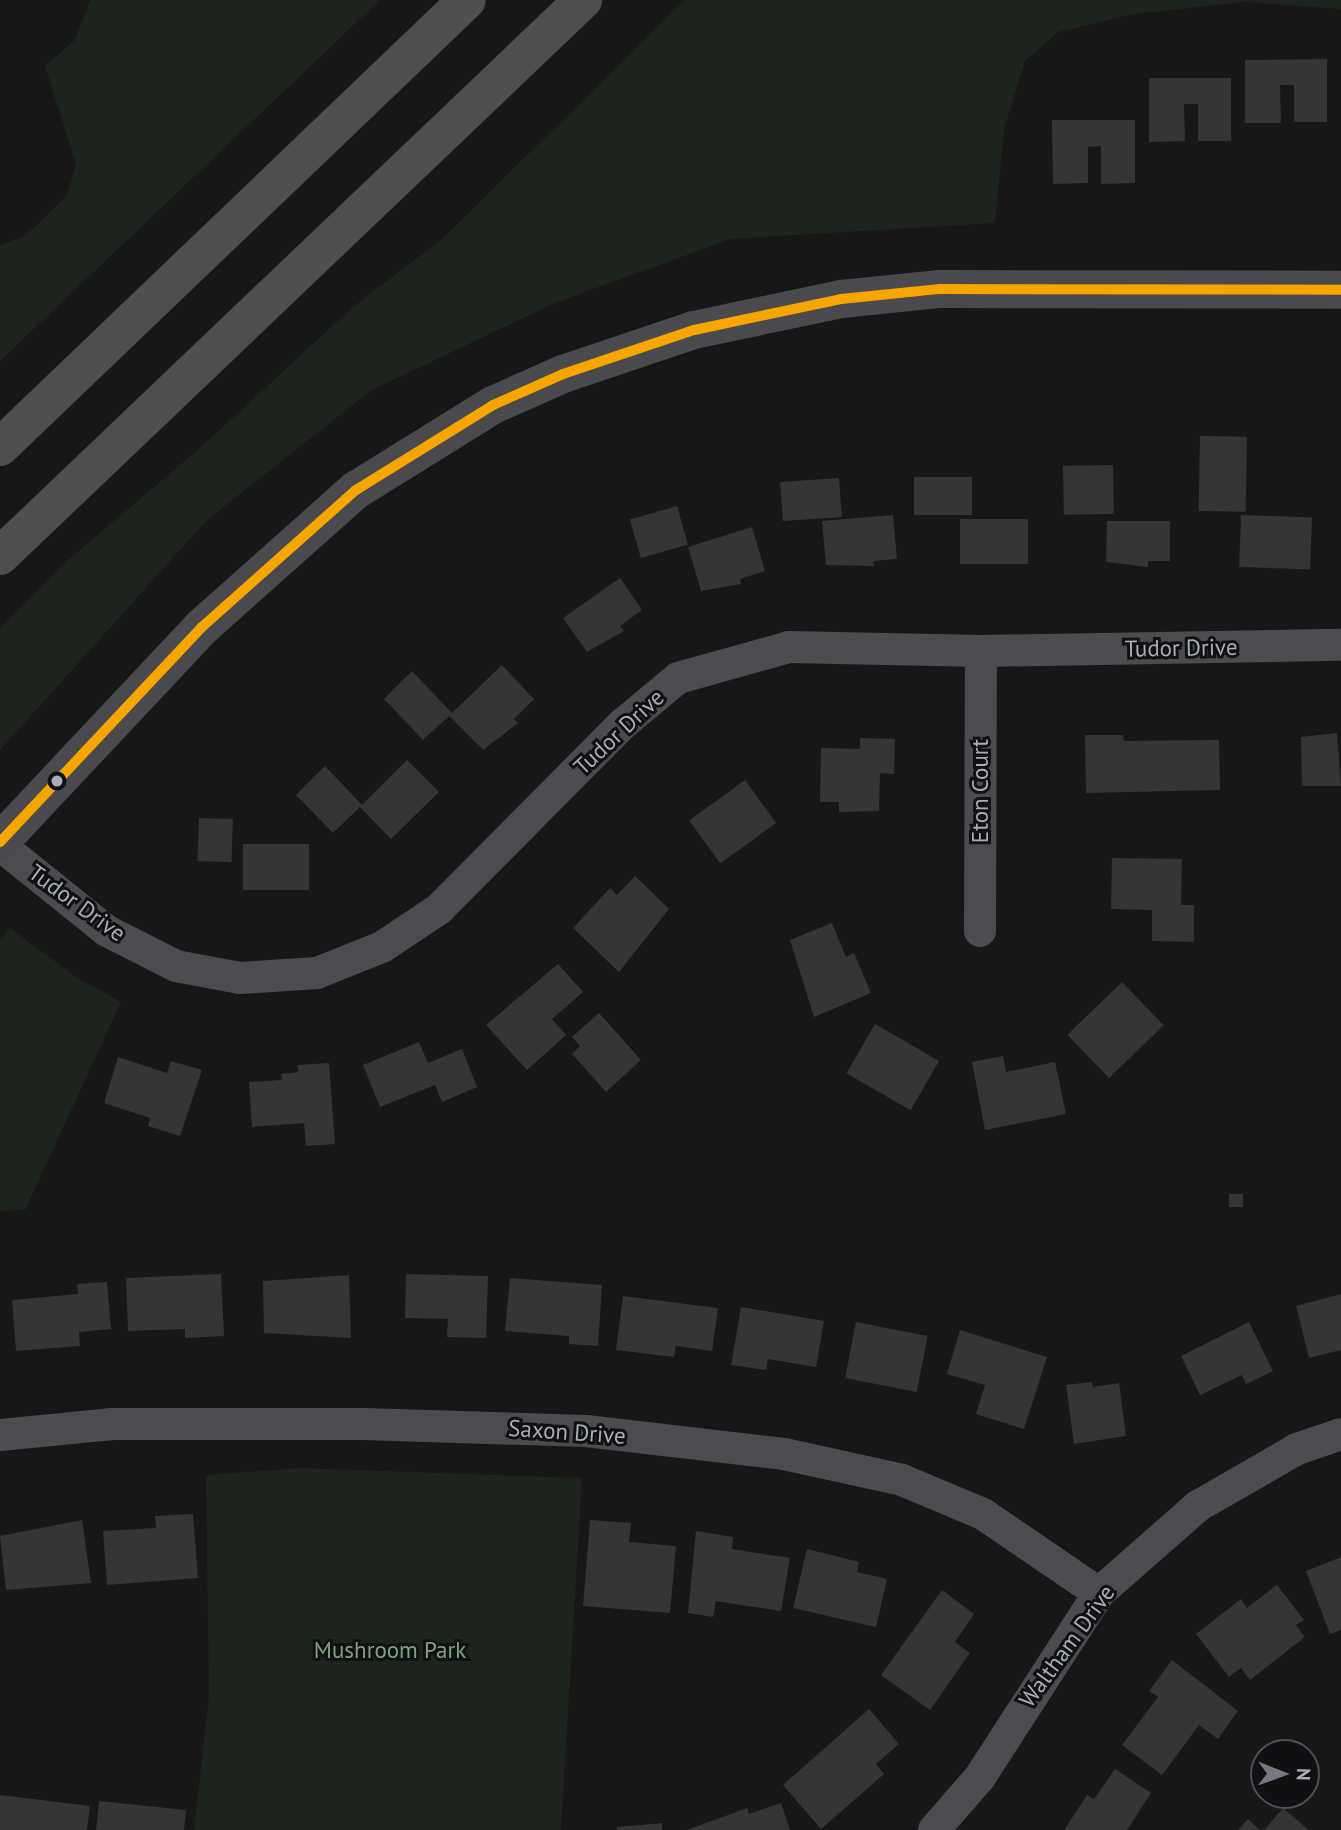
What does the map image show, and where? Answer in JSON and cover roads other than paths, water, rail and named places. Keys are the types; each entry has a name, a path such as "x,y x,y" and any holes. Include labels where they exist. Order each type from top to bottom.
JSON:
{"highway":[{"path":"0,447 467,0"},
{"path":"0,556 583,0"}],"street":[{"path":"0,844 202,627 356,490 493,405 563,374 694,330 841,299 940,289 1341,290"},
{"name":"Tudor Drive","path":"0,844 107,931 176,966 240,978 317,973 382,947 439,909 624,723 678,678 789,647 981,651 1341,645"},
{"name":"Eton Court","path":"980,931 981,651"},
{"name":"Saxon Drive","path":"0,1435 112,1424 363,1424 586,1431 784,1454 902,1480 983,1514 1099,1593"},
{"name":"Waltham Drive","path":"934,1830 980,1777 1099,1593 1198,1506 1297,1449 1341,1434"}],"park label":[{"name":"Mushroom Park","path":"390,1650"}]}
